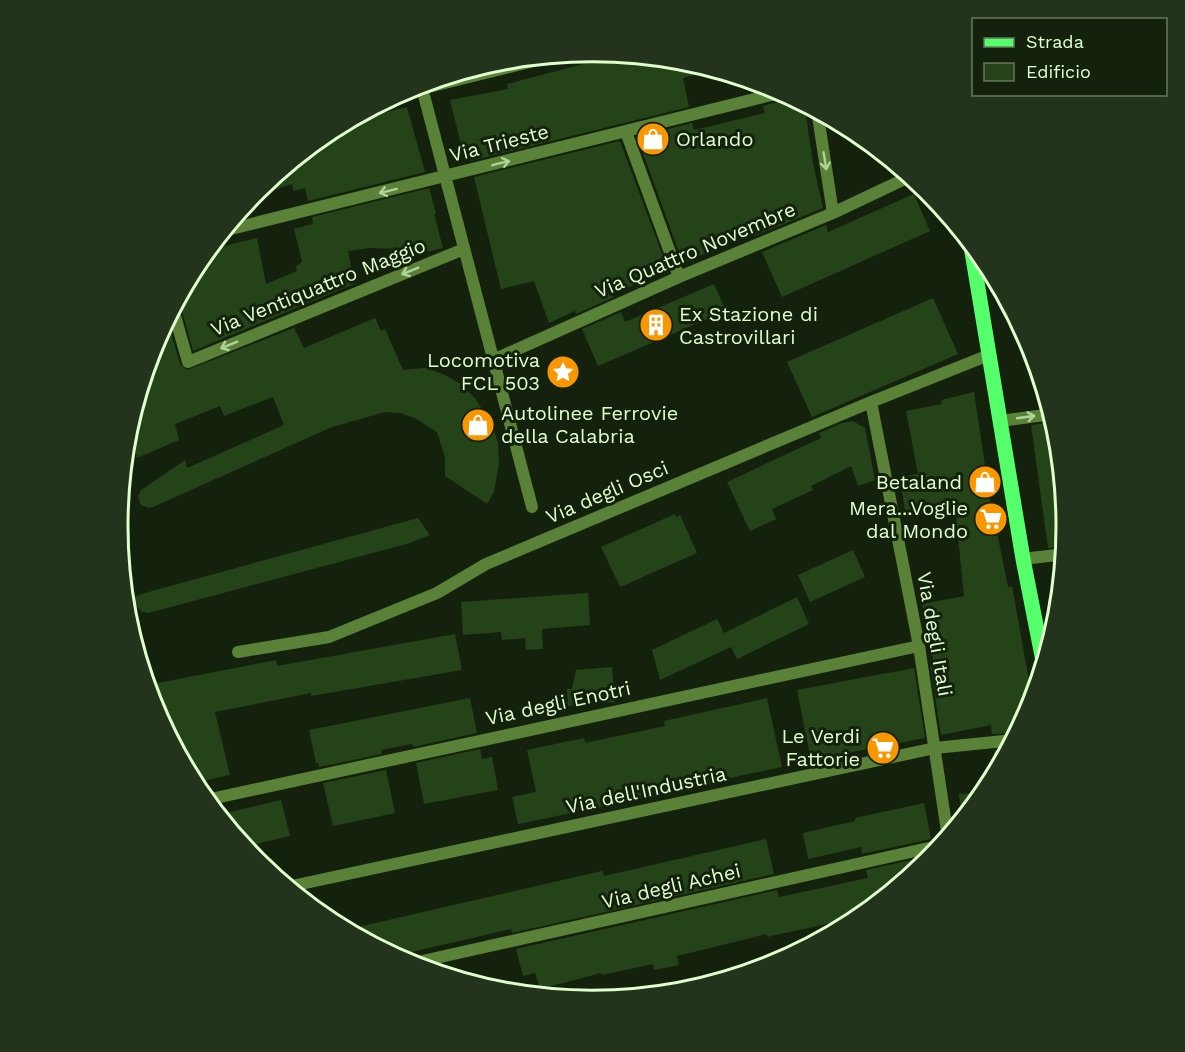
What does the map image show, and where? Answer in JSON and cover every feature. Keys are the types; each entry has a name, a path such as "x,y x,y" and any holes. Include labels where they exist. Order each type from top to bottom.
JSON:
{"main road":[{"path":"973,260 1023,559 1040,648"}],"street":[{"path":"423,94 532,507"},
{"name":"Via Trieste","path":"237,228 767,96"},
{"path":"819,120 833,213"},
{"path":"626,132 679,277"},
{"name":"Via Quattro Novembre","path":"493,360 679,277 833,213 902,180"},
{"name":"Via Ventiquattro Maggio","path":"176,321 188,362 464,249"},
{"name":"Via degli Osci","path":"238,652 329,637 437,593 486,564 871,402 989,355"},
{"name":"Via degli Itali","path":"871,402 919,646 946,827"},
{"path":"1000,421 1043,415"},
{"path":"1023,559 1056,555"},
{"name":"Via degli Enotri","path":"216,798 919,646"},
{"name":"Via dell'Industria","path":"298,885 935,748 1004,741"},
{"name":"Via degli Achei","path":"427,960 926,849"}],"building":[{"path":"591,62 653,65 699,74 683,78 689,107 470,161 470,159 465,160 450,100 508,89 507,84"},
{"path":"780,101 806,113 823,208 755,236 753,233 683,263 637,137 692,123 694,130 765,113 763,106"},
{"path":"407,107 425,172 308,201 305,188 293,191 292,184 272,190 310,157 377,114"},
{"path":"620,141 668,270 613,294 614,297 576,314 575,311 549,323 534,281 501,289 474,177"},
{"path":"429,188 443,248 409,256 407,249 369,248 348,251 354,284 193,351 182,310 221,247 257,238 266,284 297,271 296,266 302,262 294,229 313,224 312,217"},
{"path":"914,194 930,231 782,297 762,252 826,225 828,232"},
{"name":"Ex Stazione di Castrovillari","path":"714,284 726,311 598,366 582,329 621,312 625,322"},
{"path":"933,298 958,354 812,417 787,362"},
{"path":"375,318 381,331 385,329 403,370 425,368 459,383 475,398 493,427 498,443 499,463 494,492 487,504 445,476 445,457 437,432 415,418 400,413 385,412 332,427 153,507 141,505 138,497 141,490 185,460 187,468 284,425 273,397 224,416 220,406 175,424 179,440 137,458 135,450 144,406 163,348 171,332 180,364 187,370 294,328 304,348"},
{"path":"974,392 989,493 1008,587 1012,586 1029,683 1008,733 992,734 991,725 941,735 930,664 934,664 922,604 964,596 955,506 906,516 900,477 918,474 906,411 942,404 941,400"},
{"path":"853,421 865,428 875,480 858,486 851,466 811,486 813,490 772,509 776,519 750,531 727,482 821,438 819,433"},
{"path":"1045,423 1048,435 1056,496 1056,547 1048,548 1031,425"},
{"path":"675,514 676,517 680,515 697,553 620,587 601,547"},
{"path":"418,518 430,535 410,543 148,613 142,612 137,607 134,597 145,593"},
{"path":"853,550 865,577 810,602 798,575"},
{"path":"588,593 590,625 542,629 543,649 526,650 525,638 502,640 501,632 463,635 461,602"},
{"path":"797,597 809,624 737,659 731,647 660,680 652,650 717,619 724,633"},
{"path":"455,634 462,670 311,696 311,693 215,712 230,775 204,781 176,731 156,683 276,660 277,666"},
{"path":"612,667 615,702 568,706 567,689 572,689 576,670"},
{"path":"914,668 925,738 811,760 797,690"},
{"path":"470,698 477,733 413,747 412,744 381,750 382,754 319,767 316,763 309,730"},
{"path":"767,698 782,767 707,783 708,785 518,824 512,797 536,792 527,750 584,738 585,743 665,726 664,721"},
{"path":"480,749 482,759 492,757 498,790 424,804 416,763"},
{"path":"994,750 999,750 995,758"},
{"path":"386,770 395,813 333,826 323,783"},
{"path":"972,793 961,809 959,794"},
{"path":"281,800 290,836 255,844 227,813"},
{"path":"924,803 931,839 862,854 861,847 808,859 803,833 855,821 855,818"},
{"path":"766,839 774,874 512,933 511,929 409,952 358,927 602,871 604,876"},
{"path":"916,859 875,895 834,922 767,937 767,934 677,956 679,965 654,970 653,964 602,975 601,973 543,988 540,988 535,973 523,976 516,949 777,890 779,897 868,878 866,870"}],"place":[{"name":"Orlando","path":"653,139"},
{"name":"Ex Stazione di Castrovillari","path":"656,325"},
{"name":"Locomotiva FCL 503","path":"563,372"},
{"name":"Autolinee Ferrovie della Calabria","path":"478,425"},
{"name":"Betaland","path":"985,482"},
{"name":"Mera...Voglie dal Mondo","path":"991,519"},
{"name":"Le Verdi Fattorie","path":"883,748"}]}
